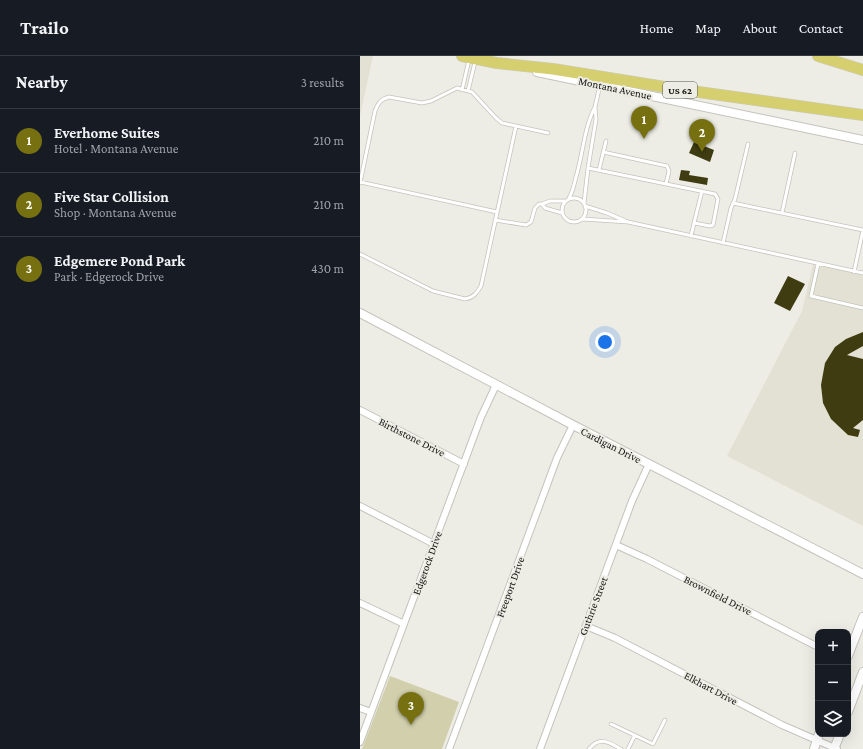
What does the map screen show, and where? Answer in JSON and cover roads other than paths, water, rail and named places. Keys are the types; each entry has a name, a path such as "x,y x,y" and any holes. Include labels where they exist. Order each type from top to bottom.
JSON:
{"highway":[{"path":"818,56 863,70"},
{"name":"Montana Avenue","path":"469,58 497,63"},
{"name":"US 62","path":"497,63 553,69 677,90 863,116"}],"street":[{"name":"Montana Avenue","path":"497,63 863,140"},
{"name":"Cardigan Drive","path":"360,313 573,425 863,574"},
{"name":"Edgerock Drive","path":"360,742 481,417 496,385"},
{"name":"Birthstone Drive","path":"360,410 464,464"},
{"name":"Freeport Drive","path":"449,749 557,458 573,425"},
{"name":"Guthrie Street","path":"540,749 632,501 649,464"},
{"path":"360,506 434,544"},
{"name":"Brownfield Drive","path":"616,545 647,559 815,645"},
{"path":"360,602 404,624"},
{"path":"851,648 863,617"},
{"name":"Elkhart Drive","path":"586,626 615,638 782,725 815,736"},
{"path":"851,704 863,672"},
{"path":"360,708 371,712"},
{"path":"814,749 818,737"},
{"name":"Elkhart Drive","path":"818,737 835,749"},
{"path":"835,749 839,737"}],"lane":[{"path":"462,90 469,58"},
{"path":"468,91 469,58"},
{"path":"600,85 595,107 590,116 572,195 562,205 562,213 567,220 575,222 582,219 628,222 863,273"},
{"path":"497,212 360,183 375,111 380,101 389,97 422,103 431,101 457,88 472,92 502,123 548,133"},
{"path":"582,219 586,212 585,205 588,168 596,118 595,107"},
{"path":"360,254 433,291 465,299 470,298 478,292 481,286 516,126"},
{"path":"599,170 606,141"},
{"path":"723,243 730,208 736,199 748,144"},
{"path":"603,152 667,166 669,171 666,184"},
{"path":"782,213 795,153"},
{"path":"588,168 715,194 718,199 713,225 710,226 694,223"},
{"path":"691,236 702,191"},
{"path":"569,198 576,198 585,205 628,222"},
{"path":"495,220 526,225 531,222 535,208 539,204 550,201 565,201"},
{"path":"733,203 863,230 854,272"},
{"path":"542,204 545,208 562,213"},
{"path":"818,264 812,296 863,308"},
{"path":"611,724 653,744 665,720"},
{"path":"628,749 635,735"},
{"path":"589,749 594,743 600,741 607,742 621,749"}],"place":[{"name":"Everhome Suites","path":"644,139"},
{"name":"Five Star Collision","path":"702,152"},
{"name":"Edgemere Pond Park","path":"411,725"}]}
